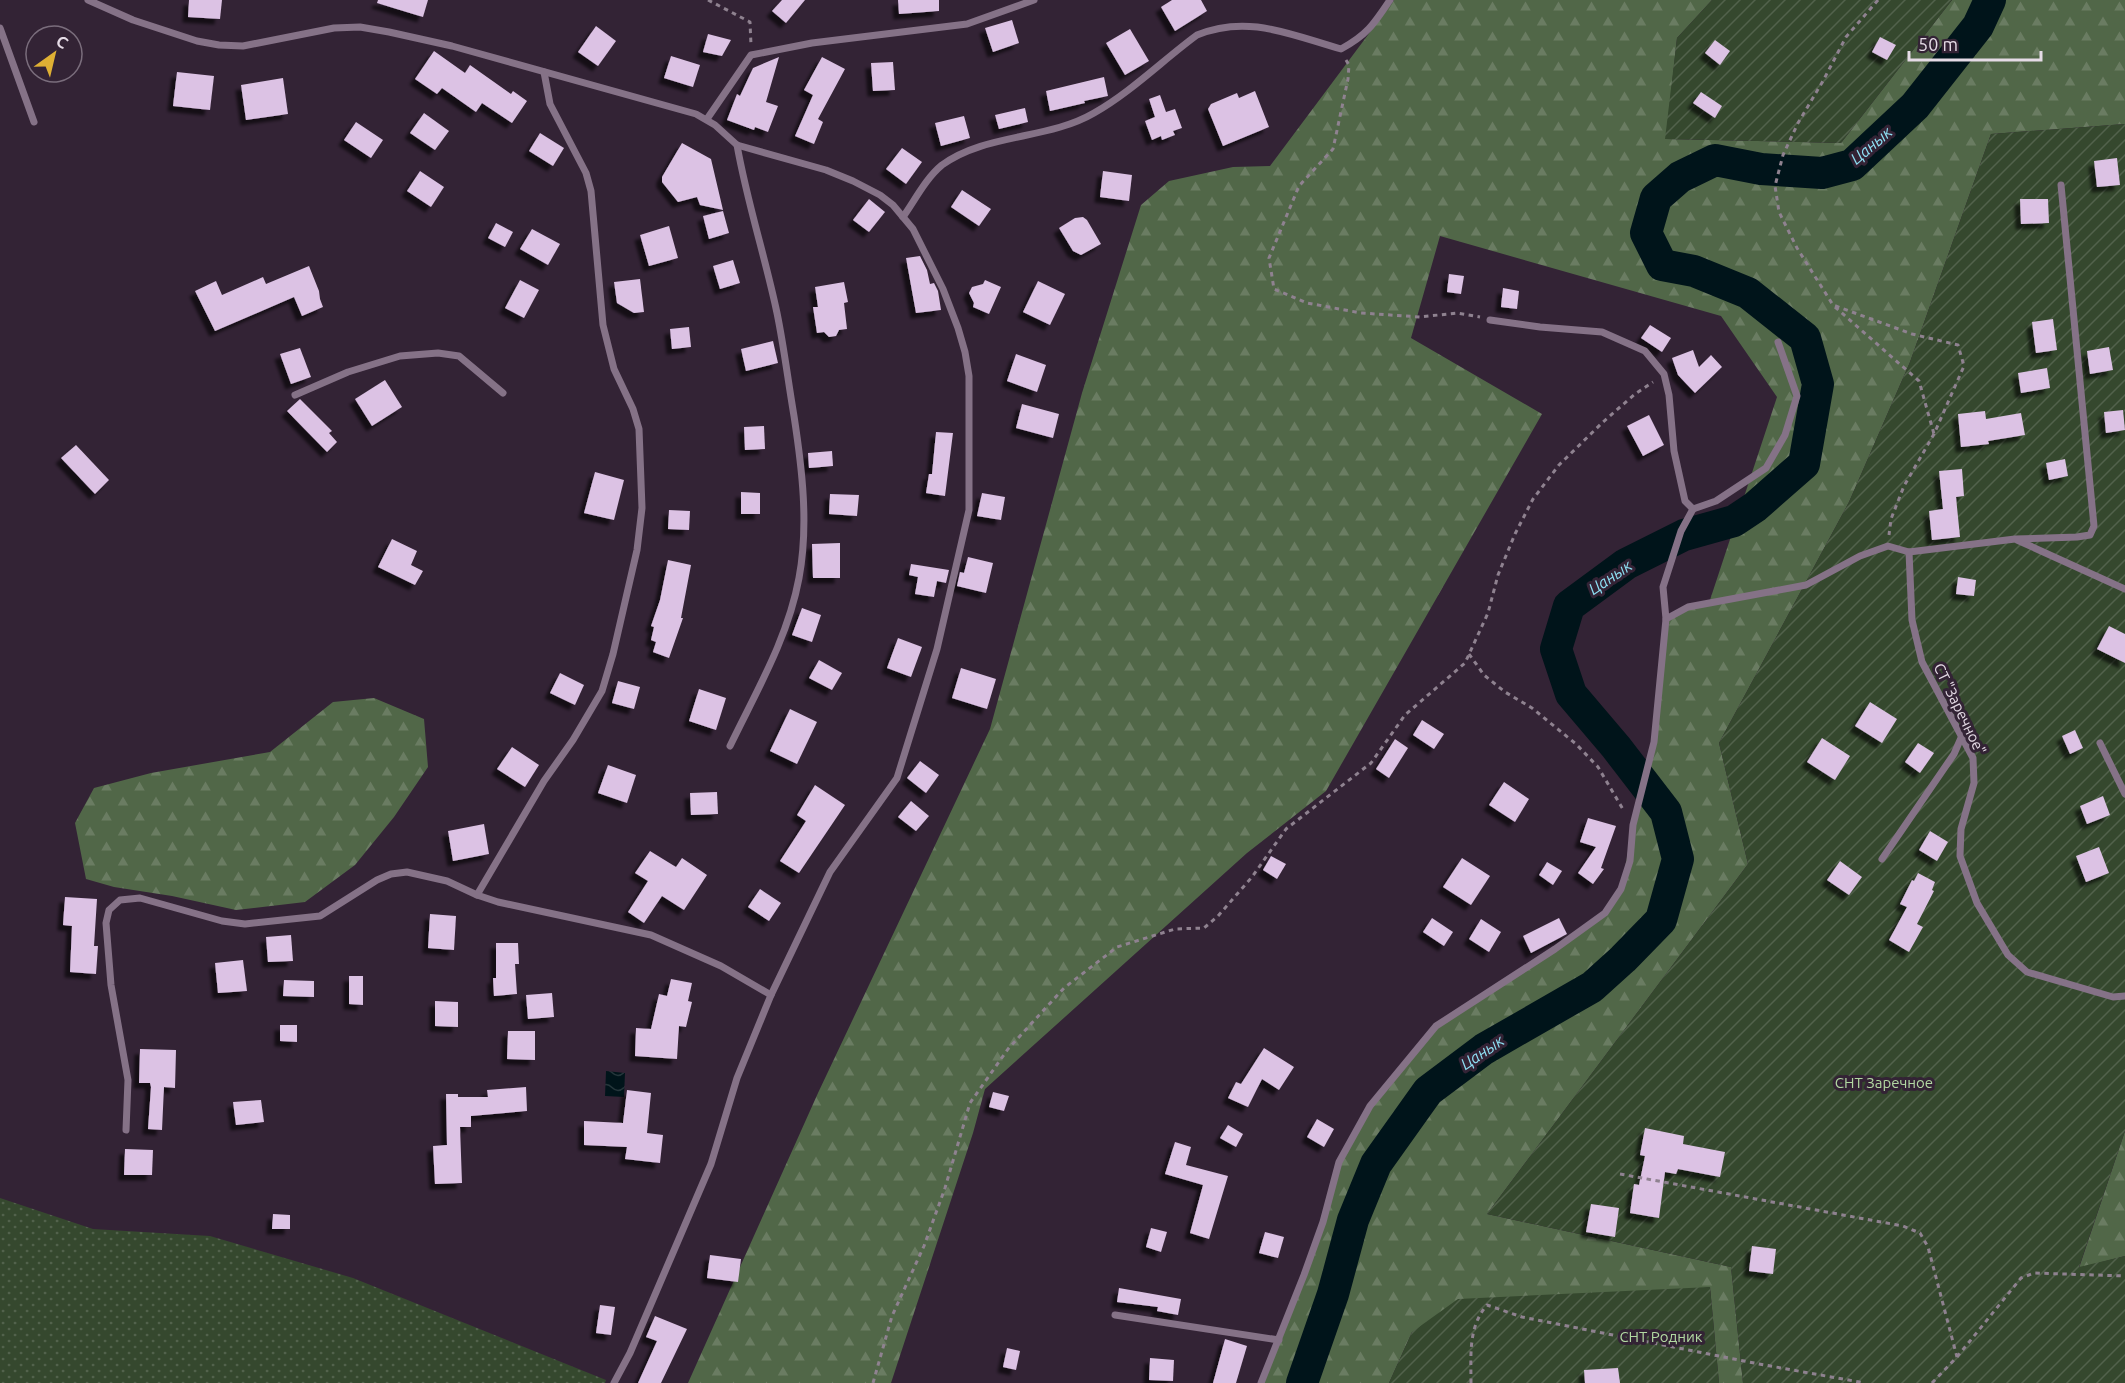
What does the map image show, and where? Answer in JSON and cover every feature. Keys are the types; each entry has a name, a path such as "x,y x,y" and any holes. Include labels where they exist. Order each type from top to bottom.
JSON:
{"lane":[{"path":"88,0 133,21 197,41 219,45 243,46 308,32 360,27 452,46 696,114 706,119 737,145 826,170 853,180 880,195 913,229 943,289 958,328 969,376 969,510 937,649 897,778 830,872 771,995 741,1068 711,1164 630,1353 614,1383"},
{"path":"706,119 751,55 812,44 967,24 1034,0"},
{"path":"903,217 929,179 941,166 986,146 1066,126 1094,114 1197,35 1215,28 1244,25 1268,29 1341,49 1356,42 1370,30 1390,0"},
{"path":"0,28 34,122"},
{"path":"477,894 544,781 573,740 602,691 637,550 642,508 639,429 633,409 614,369 603,325 591,192 586,173 550,104 544,72"},
{"path":"730,746 783,634 799,580 803,553 802,468 791,400 776,312 744,186 737,145"},
{"path":"1666,619 1688,607 1806,585 1860,556 1888,546 1909,552 2015,539 2090,535 2094,526 2061,185"},
{"path":"1490,320 1602,332 1645,351 1664,374 1669,395 1674,451 1685,501 1693,509"},
{"path":"1261,1383 1323,1222 1339,1162 1370,1106 1436,1026 1555,949 1605,913 1621,889 1630,861 1633,825 1654,742 1666,619 1663,587 1681,531 1693,509 1716,501 1766,468 1785,435 1797,396 1778,342"},
{"path":"295,395 348,372 400,356 438,353 459,356 503,393"},
{"path":"2015,539 2125,589"},
{"name":"СТ \"Заречное\"","path":"1909,552 1912,620 1922,662 1972,758 1974,783 1961,829 1960,856 1977,903 2008,955 2027,972 2113,997 2125,996"},
{"path":"1882,859 1954,754 1961,738"},
{"path":"2100,742 2125,794"},
{"path":"126,1130 128,1080 111,985 106,924 109,910 120,900 140,898 222,921 245,924 320,916 377,880 391,874 407,872 440,878 498,902 651,935 721,966 771,995"},
{"path":"1115,1315 1279,1340"}],"path":[{"path":"708,0 750,22 751,55"},
{"path":"1878,0 1846,37 1798,123 1783,155 1774,186 1779,212 1797,248 1833,305 1918,381 1934,434"},
{"path":"1341,49 1349,65 1348,79 1332,149 1299,186 1269,258 1274,289 1307,303 1361,313 1420,317 1457,313 1490,320"},
{"path":"1833,305 1912,334 1958,345 1964,366 1934,434 1904,486 1891,519 1888,546"},
{"path":"873,1383 892,1316 924,1246 945,1188 970,1103 1008,1049 1064,988 1117,947 1175,929 1203,928 1211,922 1252,877 1286,830 1371,763 1405,715 1465,663 1488,613 1498,575 1515,534 1533,499 1559,465 1596,429 1635,394 1664,374"},
{"path":"1469,654 1484,675 1552,724 1598,767 1633,825"},
{"path":"1620,1174 1903,1226 1920,1233 1928,1246 1957,1357"},
{"path":"1932,1383 1957,1357 2021,1278 2034,1273 2125,1276"},
{"path":"1471,1383 1472,1337 1479,1314 1487,1305 1522,1317 1865,1383"}],"green space":[{"path":"1394,0 1712,0 1677,38 1666,139 1841,143 1952,0 2125,0 2125,124 1991,134 1910,362 1849,502 1719,743 1748,864 1487,1214 1731,1267 1743,1383 1719,1383 1710,1287 1412,1332 1389,1383 1261,1383 1304,1275 1339,1162 1370,1106 1436,1026 1605,913 1621,889 1633,825 1654,742 1666,619 1688,607 1709,603 1777,397 1721,316 1440,236 1411,338 1542,414 1326,791 1247,853 985,1089 973,1133 891,1383 688,1383 818,1093 990,729 1082,393 1141,205 1169,181 1233,167 1270,166"},
{"path":"1712,0 1952,0 1841,143 1665,139 1677,38"},
{"name":"СНТ Заречное","path":"2125,124 2125,1131 2079,1267 2125,1256 2125,1383 1743,1383 1731,1267 1487,1214 1748,864 1719,743 1849,502 1910,362 1991,134"},
{"path":"374,698 424,719 428,767 394,817 355,865 305,902 236,910 172,896 114,887 86,879 75,823 94,788 151,773 270,752 333,702"},
{"path":"2125,1131 2125,1256 2079,1268"},
{"path":"0,1198 93,1229 210,1236 353,1278 606,1380 605,1383 0,1383"},
{"name":"СНТ Родник","path":"1710,1287 1719,1383 1389,1383 1412,1332 1458,1299"}],"water":[{"path":"606,1071 625,1073 624,1097 605,1096"}],"building":[{"path":"189,0 222,0 220,19 188,17"},
{"path":"378,0 428,0 423,17 377,3"},
{"path":"782,0 805,0 786,23 772,11"},
{"path":"898,0 939,0 939,11 899,14"},
{"path":"1172,0 1201,0 1207,11 1175,31 1161,7"},
{"path":"1012,20 1019,43 993,52 985,28"},
{"path":"596,26 616,41 598,66 578,52"},
{"path":"1130,29 1149,61 1125,75 1106,43"},
{"path":"708,34 731,40 722,56 703,52"},
{"path":"1880,37 1896,45 1887,60 1872,52"},
{"path":"1715,40 1730,51 1720,65 1705,53"},
{"path":"434,51 465,73 470,65 511,94 513,91 527,101 512,123 482,103 476,112 442,88 437,94 415,79"},
{"path":"671,56 700,65 693,87 664,78"},
{"path":"779,57 766,102 778,106 768,132 755,127 754,130 727,120 737,94 740,96 753,68"},
{"path":"822,57 845,69 818,119 823,122 814,144 795,136 813,95 804,90"},
{"path":"893,62 895,90 873,91 871,63"},
{"path":"177,72 214,76 210,110 173,106"},
{"path":"1104,77 1108,96 1050,111 1046,91"},
{"path":"283,78 288,114 246,120 241,85"},
{"path":"1255,91 1269,127 1223,146 1208,109 1211,104 1237,93 1239,98"},
{"path":"1701,92 1722,106 1715,118 1693,103"},
{"path":"1160,95 1166,112 1175,109 1182,128 1173,131 1175,135 1162,140 1161,136 1152,140 1145,121 1155,117 1149,99"},
{"path":"1025,108 1028,122 999,129 995,115"},
{"path":"424,113 449,131 435,150 410,133"},
{"path":"964,116 970,138 941,146 935,123"},
{"path":"356,122 383,140 371,158 344,140"},
{"path":"540,133 564,148 553,166 529,151"},
{"path":"682,143 711,159 723,210 700,205 697,197 678,202 662,182 662,177"},
{"path":"902,148 922,162 906,184 886,169"},
{"path":"2117,158 2120,185 2097,187 2094,161"},
{"path":"420,171 444,187 431,207 407,191"},
{"path":"1103,171 1132,175 1129,201 1100,197"},
{"path":"962,190 991,209 979,226 951,207"},
{"path":"869,199 885,212 869,232 853,220"},
{"path":"2020,199 2048,199 2049,223 2021,224"},
{"path":"723,211 729,233 709,239 703,216"},
{"path":"1083,217 1101,244 1081,255 1073,251 1059,228 1075,218"},
{"path":"496,223 513,232 505,247 488,238"},
{"path":"669,226 678,258 649,266 640,235"},
{"path":"532,229 560,244 548,265 520,249"},
{"path":"920,256 927,270 930,284 934,283 938,291 941,310 916,313 906,258"},
{"path":"733,260 740,283 720,289 713,266"},
{"path":"309,266 323,307 302,316 294,297 215,331 195,291 216,281 222,295 263,277 266,284"},
{"path":"1449,274 1464,276 1461,294 1447,292"},
{"path":"640,279 644,312 634,313 617,303 614,282"},
{"path":"520,280 539,290 524,318 505,308"},
{"path":"985,280 1001,287 989,314 973,307 974,303 969,293 972,287 983,284"},
{"path":"1038,281 1065,294 1050,325 1023,312"},
{"path":"844,282 848,302 844,303 847,329 839,330 836,336 829,337 824,332 817,333 813,307 818,307 815,287"},
{"path":"1503,288 1519,291 1517,309 1501,307"},
{"path":"2053,319 2057,350 2036,353 2032,322"},
{"path":"1650,325 1671,338 1662,352 1641,338"},
{"path":"689,327 691,347 672,349 670,329"},
{"path":"773,341 778,363 746,371 741,349"},
{"path":"2109,347 2113,370 2090,374 2087,351"},
{"path":"300,348 311,377 291,384 280,354"},
{"path":"1693,350 1699,367 1711,355 1722,367 1695,393 1678,375 1672,358"},
{"path":"1016,354 1046,365 1037,392 1007,381"},
{"path":"2047,368 2050,388 2021,393 2018,373"},
{"path":"385,380 402,407 372,426 355,399"},
{"path":"300,399 332,431 329,433 337,442 327,452 287,411"},
{"path":"1022,404 1059,414 1053,438 1016,428"},
{"path":"2123,410 2125,430 2106,433 2104,412"},
{"path":"1985,411 1986,419 2021,413 2025,435 1988,441 1989,444 1961,447 1958,414"},
{"path":"1649,415 1664,445 1643,456 1627,426"},
{"path":"764,426 765,449 745,450 744,427"},
{"path":"936,432 953,433 945,496 926,493 929,474 932,474"},
{"path":"76,445 109,480 95,494 61,458"},
{"path":"832,451 833,466 809,468 808,453"},
{"path":"2065,459 2068,476 2049,480 2046,463"},
{"path":"1962,469 1964,496 1956,497 1960,537 1932,540 1929,511 1943,509 1939,471"},
{"path":"595,472 624,480 614,520 584,513"},
{"path":"741,492 760,493 760,514 741,514"},
{"path":"982,493 1005,497 1001,520 977,516"},
{"path":"830,494 859,495 857,516 829,514"},
{"path":"669,510 690,511 689,530 668,529"},
{"path":"392,539 417,551 411,565 423,571 415,585 378,567"},
{"path":"840,543 840,578 813,578 812,544"},
{"path":"968,557 993,563 986,593 957,586 960,572 964,573"},
{"path":"668,560 691,565 681,618 683,618 669,658 653,652 656,642 651,640 654,627 651,626 660,600"},
{"path":"911,564 949,570 946,583 937,581 934,597 915,594 918,577 909,575"},
{"path":"1958,577 1976,580 1974,596 1956,594"},
{"path":"802,608 821,615 812,642 792,635"},
{"path":"2109,626 2125,634 2125,663 2097,649"},
{"path":"898,638 922,647 911,677 887,668"},
{"path":"819,660 842,673 832,690 809,678"},
{"path":"961,668 996,679 987,709 952,698"},
{"path":"560,673 584,685 575,705 550,693"},
{"path":"618,681 640,687 634,709 612,703"},
{"path":"699,689 726,698 716,730 689,721"},
{"path":"1870,702 1897,719 1882,743 1855,726"},
{"path":"790,709 817,722 797,764 770,751"},
{"path":"1422,720 1444,734 1434,749 1413,735"},
{"path":"2075,730 2083,748 2070,754 2062,736"},
{"path":"1822,738 1850,756 1835,780 1807,762"},
{"path":"1395,739 1408,748 1389,778 1376,769"},
{"path":"1918,743 1934,753 1920,773 1905,762"},
{"path":"512,747 539,765 525,787 497,769"},
{"path":"920,761 939,775 926,793 907,778"},
{"path":"608,765 636,775 627,803 598,793"},
{"path":"1504,782 1529,799 1515,822 1489,805"},
{"path":"815,785 845,805 799,873 780,861 806,821 797,815"},
{"path":"717,792 718,814 691,815 690,793"},
{"path":"2103,796 2110,815 2087,824 2080,806"},
{"path":"911,801 929,816 916,831 898,817"},
{"path":"1588,818 1616,826 1601,868 1604,869 1593,884 1578,873 1596,847 1580,842"},
{"path":"484,824 489,854 453,861 448,831"},
{"path":"1930,831 1948,842 1937,861 1919,850"},
{"path":"2099,847 2109,873 2086,882 2076,856"},
{"path":"650,851 676,867 682,858 707,875 684,910 662,896 644,923 628,912 648,881 635,873"},
{"path":"1271,856 1286,864 1277,879 1263,870"},
{"path":"1462,858 1490,876 1471,905 1443,887"},
{"path":"1840,861 1862,877 1849,895 1827,880"},
{"path":"1547,862 1562,871 1553,885 1539,875"},
{"path":"1918,873 1935,882 1932,890 1934,891 1917,924 1923,927 1909,952 1889,940 1907,907 1900,904"},
{"path":"760,889 781,903 769,921 748,907"},
{"path":"65,897 97,899 94,946 98,946 96,974 70,972 72,926 63,925"},
{"path":"430,914 456,916 454,950 428,948"},
{"path":"1432,918 1453,932 1444,946 1423,932"},
{"path":"1559,918 1567,934 1531,953 1523,936"},
{"path":"1481,919 1501,932 1489,952 1469,939"},
{"path":"291,935 293,961 268,962 266,937"},
{"path":"496,943 518,943 519,964 515,964 517,994 494,996"},
{"path":"243,960 247,991 218,993 215,963"},
{"path":"349,976 363,976 363,1005 349,1004"},
{"path":"671,979 692,983 688,1001 692,1002 686,1027 679,1026 677,1059 635,1056 636,1028 651,1029 659,994 667,996"},
{"path":"284,980 314,981 314,997 283,996"},
{"path":"552,993 554,1017 528,1019 526,995"},
{"path":"435,1001 458,1002 458,1027 435,1026"},
{"path":"280,1025 297,1025 297,1042 280,1041"},
{"path":"508,1031 535,1031 535,1060 507,1059"},
{"path":"1264,1048 1294,1067 1279,1090 1262,1079 1248,1107 1228,1098 1236,1082 1241,1084"},
{"path":"140,1049 176,1050 175,1088 164,1087 162,1130 148,1129 151,1087 150,1083 139,1083"},
{"path":"526,1087 527,1111 471,1116 471,1127 460,1127 462,1183 435,1184 433,1146 447,1145 446,1094 458,1094 458,1097 488,1097 487,1090"},
{"path":"627,1090 651,1093 647,1133 663,1135 660,1163 625,1159 627,1147 584,1145 584,1121 623,1123"},
{"path":"993,1092 1009,1096 1004,1111 989,1107"},
{"path":"261,1100 264,1122 236,1125 233,1102"},
{"path":"1317,1119 1334,1129 1324,1147 1307,1137"},
{"path":"1228,1125 1243,1134 1236,1147 1220,1138"},
{"path":"1645,1128 1684,1136 1683,1144 1725,1152 1720,1177 1678,1169 1676,1174 1665,1172 1659,1218 1630,1213 1634,1184 1639,1185 1645,1156 1640,1155"},
{"path":"1175,1142 1191,1147 1186,1165 1228,1176 1209,1239 1190,1233 1203,1185 1165,1174"},
{"path":"125,1149 153,1150 152,1175 124,1175"},
{"path":"1591,1204 1619,1208 1615,1237 1586,1232"},
{"path":"273,1214 290,1215 290,1229 272,1229"},
{"path":"1151,1228 1167,1232 1161,1252 1146,1247"},
{"path":"1265,1232 1284,1237 1278,1258 1259,1253"},
{"path":"1752,1246 1776,1249 1773,1274 1749,1271"},
{"path":"710,1255 741,1259 738,1282 707,1278"},
{"path":"1119,1288 1181,1299 1178,1315 1157,1311 1158,1307 1117,1302"},
{"path":"600,1305 615,1307 611,1335 596,1333"},
{"path":"655,1316 687,1329 661,1383 638,1383 657,1341 646,1337"},
{"path":"1225,1339 1247,1346 1236,1383 1213,1383"},
{"path":"1007,1348 1020,1351 1016,1370 1003,1367"},
{"path":"1150,1358 1174,1360 1173,1381 1149,1380"},
{"path":"1618,1368 1620,1383 1585,1383 1584,1370"}],"waterway":[{"name":"Цанык","path":"1302,1383 1333,1294 1353,1220 1376,1164 1428,1091 1484,1049 1592,987 1661,920 1678,859 1666,812 1616,747 1571,694 1556,649 1569,606 1626,564 1684,535 1734,521 1755,507 1804,464 1818,384 1805,338 1748,293 1694,271 1662,265 1646,233 1656,198 1680,177 1715,160 1761,169 1822,173 1852,165 1915,106 1978,26 1990,0"}]}
